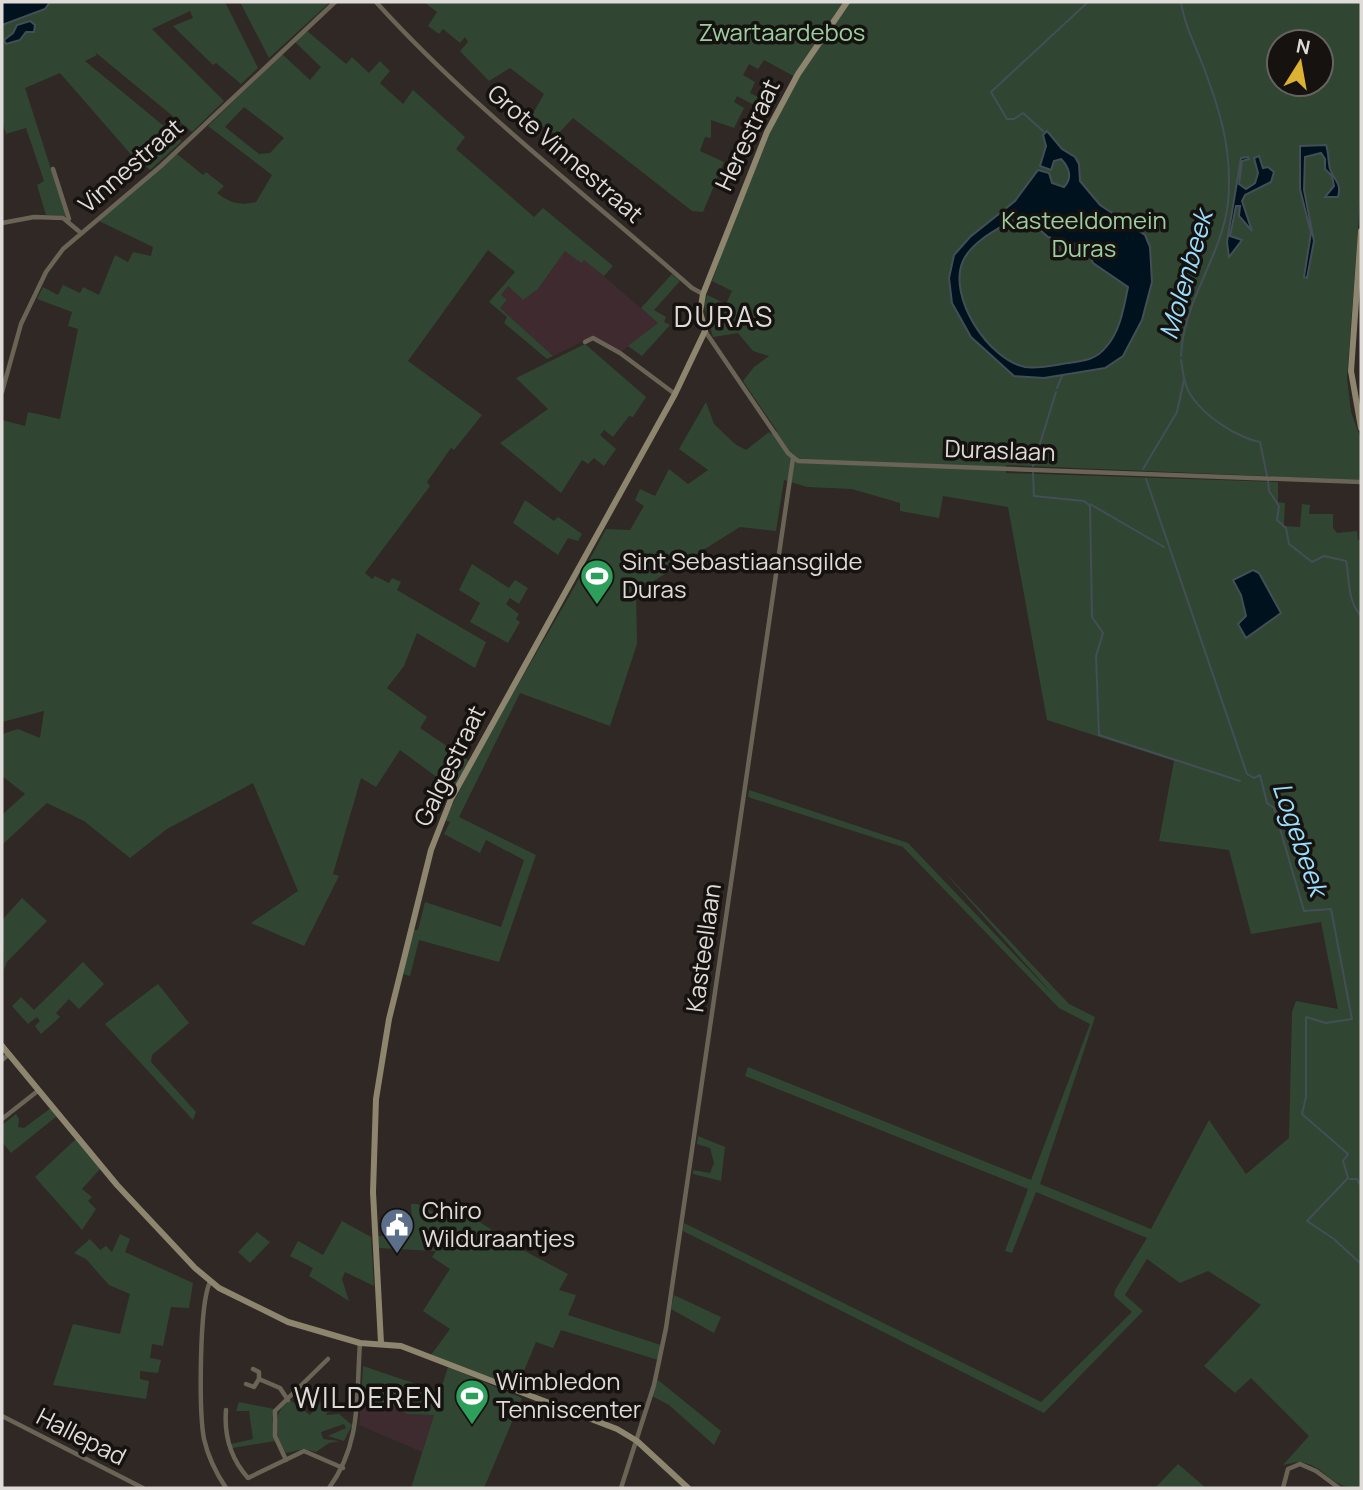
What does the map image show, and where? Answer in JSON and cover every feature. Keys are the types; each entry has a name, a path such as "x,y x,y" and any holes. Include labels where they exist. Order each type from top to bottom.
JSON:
{"street":[{"name":"Vinnestraat","path":"2,392 21,324 47,272 63,248 161,166 335,2"},
{"name":"Grote Vinnestraat","path":"376,2 407,36 569,183 692,288 703,294"},
{"name":"Herestraat","path":"703,294 767,132 799,74 847,2"},
{"path":"53,169 69,220 81,233"},
{"path":"2,223 34,217 69,220"},
{"path":"1361,231 1351,359 1361,428"},
{"name":"Galgestraat","path":"382,1343 373,1192 376,1099 389,1019 431,850 457,789 675,394 705,331 701,312 703,294"},
{"path":"705,331 793,458"},
{"path":"586,342 593,338 620,353 675,394"},
{"name":"Duraslaan","path":"793,458 807,461 1361,482"},
{"name":"Kasteellaan","path":"621,1488 637,1441 666,1328 793,458"},
{"path":"2,1046 117,1185 210,1282 288,1322 360,1343 382,1343 411,1349 520,1395 617,1429 637,1441 688,1488"},
{"path":"2,1060 8,1055"},
{"path":"2,1119 39,1090"},
{"path":"210,1282 203,1319 203,1428 212,1463 226,1488"},
{"path":"330,1488 342,1468 357,1419 360,1343"},
{"path":"286,1460 273,1423 277,1408 328,1359"},
{"path":"246,1384 254,1387 259,1379 259,1372 253,1369"},
{"path":"259,1379 281,1388 288,1400"},
{"path":"226,1410 227,1437 236,1461 248,1478 308,1451 342,1468"},
{"name":"Hallepad","path":"2,1416 144,1488"},
{"path":"1283,1488 1288,1469 1300,1464 1323,1475 1339,1488"}],"shaded area":[{"path":"565,251 580,262 584,259 658,323 621,352 594,336 553,356 500,308 507,301 501,295 508,286 523,300 538,289"},
{"path":"361,1401 404,1406 406,1414 434,1415 422,1452 359,1425"}],"green space":[{"path":"2,2 225,2 258,68 241,84 216,63 213,65 173,26 193,18 190,11 152,29 224,101 192,132 95,52 97,55 85,61 182,141 150,170 144,164 141,166 60,73 25,88 66,216 46,215 37,185 44,181 26,128 6,134 2,121"},
{"path":"240,2 327,2 328,4 269,58"},
{"path":"424,2 1361,2 1361,188 1347,378 1351,412 1361,439 1361,480 1006,465 1006,473 1278,482 1278,502 1285,503 1284,526 1300,527 1302,504 1310,505 1309,514 1333,514 1333,528 1337,533 1357,531 1358,540 1361,540 1361,1488 1334,1481 1309,1464 1300,1462 1283,1465 1309,1436 1251,1378 1235,1393 1204,1366 1261,1305 1208,1271 1180,1283 1147,1259 1125,1295 1143,1311 1044,1413 683,1231 684,1223 1041,1402 1132,1312 1114,1296 1115,1290 1147,1238 1036,1192 1012,1253 1005,1251 1028,1189 745,1076 748,1067 1031,1180 1090,1024 1059,1008 903,847 748,797 749,790 908,843 1055,997 940,867 1069,1004 1095,1017 1040,1184 1151,1229 1209,1120 1246,1174 1289,1138 1292,1012 1296,1001 1338,1009 1321,922 1251,934 1229,850 1159,841 1174,761 1047,720 1008,507 943,496 939,518 900,511 900,503 852,489 807,487 784,480 776,531 740,527 636,592 637,644 610,726 520,693 459,817 536,855 499,962 419,940 410,976 403,974 414,930 418,930 425,902 501,927 524,860 486,840 480,853 444,834 450,822 445,820 483,746 606,529 630,530 644,506 635,500 640,489 655,496 669,469 688,484 708,470 679,449 706,402 714,424 735,444 746,450 769,432 771,434 777,431 743,381 754,367 769,356 753,351 738,333 713,337 704,305 707,295 726,304 732,291 712,281 764,141 797,78 764,60 758,69 749,64 743,75 755,82 750,93 758,97 754,105 737,96 734,102 744,108 734,128 711,120 711,138 705,137 700,151 724,162 703,212 692,211 573,118 557,135 530,119 544,94 510,68 489,81 460,51 468,42 465,37 460,43 443,29 439,34 428,26 437,12","holes":["1253,570 1246,638 1238,624 1246,616 1241,595 1233,580"]},
{"path":"306,30 346,64 352,57 369,73 380,61 390,71 380,83 403,104 413,90 465,137 456,149 534,217 543,208 613,266 604,276 584,260 581,263 565,251 538,289 523,300 508,286 501,295 507,300 500,308 553,356 547,359 504,323 507,317 489,302 515,272 488,250 408,361 482,415 454,450 451,448 427,482 430,486 365,573 372,579 375,576 389,583 392,578 401,582 397,590 486,642 475,668 417,633 404,666 387,688 427,717 420,728 469,761 453,789 400,750 376,787 361,778 333,874 339,876 304,946 251,923 298,891 253,783 167,829 130,858 84,821 47,803 2,845 2,815 25,794 2,776 2,734 18,729 40,738 44,711 2,722 2,420 25,426 28,412 60,419 78,329 68,326 72,312 37,299 43,287 58,295 63,285 80,293 83,287 99,295 115,255 128,262 133,252 151,256 153,247 99,221 177,154 203,175 206,172 224,186 217,193 240,204 256,202 272,175 208,126 282,54 310,80 321,67 295,42","holes":["244,107 284,138 270,153 259,154 225,127"]},
{"path":"672,274 680,281 654,310 666,317 664,322 670,325 642,356 628,346 658,323 641,308"},
{"path":"585,344 646,397 633,417 629,416 613,437 604,430 600,435 616,449 604,466 594,458 588,464 582,460 561,493 500,443 548,409 516,378"},
{"path":"525,500 554,521 558,517 582,534 578,541 568,538 558,555 513,523"},
{"path":"472,564 509,588 515,580 528,588 519,604 510,598 506,604 519,614 516,619 520,622 508,643 470,622 480,603 459,590"},
{"path":"22,898 47,921 7,962 4,970 2,920"},
{"path":"83,962 104,984 79,1009 69,999 56,1013 60,1017 41,1034 35,1026 40,1021 37,1017 28,1024 12,1006 21,997 34,1010"},
{"path":"158,984 189,1023 152,1055 151,1062 196,1112 193,1120 105,1024"},
{"path":"51,1108 57,1116 11,1153 2,1142 2,1125 16,1114 19,1119 18,1127 24,1128"},
{"path":"698,1136 725,1147 721,1181 693,1174 693,1170 710,1173 714,1163 710,1148 697,1144"},
{"path":"76,1139 100,1169 82,1189 92,1197 88,1201 96,1209 82,1230 35,1177"},
{"path":"411,1204 417,1204 453,1221 461,1210 523,1250 568,1274 559,1290 576,1295 568,1315 661,1345 658,1360 561,1330 553,1348 536,1342 516,1390 431,1355 450,1329 423,1311 450,1269 432,1257 436,1251 377,1248 377,1236 412,1235"},
{"path":"342,1221 371,1237 374,1286 345,1272 342,1279 349,1301 309,1276 313,1268 290,1256 298,1241 323,1255"},
{"path":"257,1232 270,1242 250,1263 238,1252"},
{"path":"120,1234 130,1239 125,1252 193,1283 189,1308 171,1307 163,1346 152,1344 150,1358 161,1360 158,1373 140,1371 140,1379 149,1381 146,1399 53,1385 73,1324 120,1334 130,1294 109,1285 86,1259 74,1253 90,1239 100,1250 106,1246 112,1252"},
{"path":"674,1295 721,1317 714,1333 671,1309"},
{"name":"Wimbledon Tenniscenter","path":"363,1366 440,1392 448,1367 522,1398 484,1488 411,1488 434,1415 406,1414 404,1406 361,1401"},
{"path":"658,1380 721,1431 714,1445 669,1405 652,1396"},
{"path":"336,1383 338,1390 326,1415 339,1414 352,1425 344,1441 328,1436 346,1428 344,1424 321,1432 323,1439 339,1441 329,1443 316,1452 304,1449 286,1453 276,1425 284,1406 290,1400 310,1415"},
{"path":"239,1402 274,1409 272,1419 275,1441 232,1448 231,1444 253,1439 249,1411 236,1411"},
{"path":"1178,1464 1206,1488 1155,1488"}],"water":[{"path":"2,2 50,2 45,9 2,25"},
{"path":"30,21 35,25 34,32 26,32 20,40 6,44 4,40 13,33 17,25"},
{"path":"1047,131 1062,149 1075,157 1079,164 1080,181 1100,205 1145,235 1150,247 1152,282 1142,320 1123,356 1105,368 1044,378 1014,376 971,337 952,303 949,278 954,255 970,237 1015,201 1038,170 1049,173 1052,183 1064,187 1067,184 1069,173 1061,159 1054,161 1051,170 1040,166 1046,146 1043,135","holes":["1016,218 1027,218 1048,237 1079,245 1089,253 1093,263 1128,287 1115,334 1094,357 1036,368 1011,362 985,340 966,309 960,276 967,254 1001,227"]},
{"path":"1326,145 1330,169 1339,192 1338,197 1325,197 1334,186 1332,176 1325,169 1325,159 1321,153 1305,157 1304,190 1314,241 1307,278 1304,277 1311,233 1300,189 1300,146"},
{"path":"1259,156 1263,168 1268,167 1274,172 1271,182 1245,195 1242,201 1252,231 1239,216 1240,206 1236,206 1230,236 1242,240 1229,257 1227,242 1241,158 1249,159 1242,161 1239,184 1246,189 1255,183 1258,173 1254,158"},
{"path":"1253,570 1259,573 1281,613 1246,638 1238,624 1246,616 1241,595 1233,580"}],"waterway":[{"path":"1043,131 1023,113 1014,119 1007,119 991,92 1088,2"},
{"name":"Molenbeek","path":"1181,2 1224,131 1229,166 1228,203 1224,223 1188,316 1181,356"},
{"name":"Molenbeek","path":"1181,360 1187,388 1198,404 1213,419 1232,431 1260,442 1267,476"},
{"path":"1057,388 1062,376"},
{"name":"Logebeek","path":"1143,469 1177,412 1184,380"},
{"path":"1033,466 1056,392"},
{"path":"1033,473 1034,496 1084,501 1090,506 1092,617 1103,633 1096,656 1099,735 1240,781"},
{"name":"Logebeek","path":"1146,479 1247,774 1254,778 1260,775 1267,803 1274,808 1304,911 1331,909 1352,1019 1326,1023 1306,1017 1306,1097 1302,1114 1348,1154 1343,1161 1348,1178 1307,1221 1334,1239 1361,1264"},
{"name":"Molenbeek","path":"1268,481 1269,491 1279,506 1277,520 1286,528 1289,544 1312,562 1324,556 1346,561 1351,597 1361,616"},
{"path":"1090,504 1164,547"},
{"name":"Logebeek","path":"1350,1179 1357,1179 1361,1186"}],"place":[{"name":"Sint Sebastiaansgilde Duras","path":"597,606"},
{"name":"Chiro Wilduraantjes","path":"397,1255"},
{"name":"Wimbledon Tenniscenter","path":"472,1426"}],"district":[{"name":"DURAS","path":"724,317"},
{"name":"WILDEREN","path":"369,1398"}],"park label":[{"name":"Zwartaardebos","path":"782,33"},
{"name":"Kasteeldomein Duras","path":"1084,235"}]}
